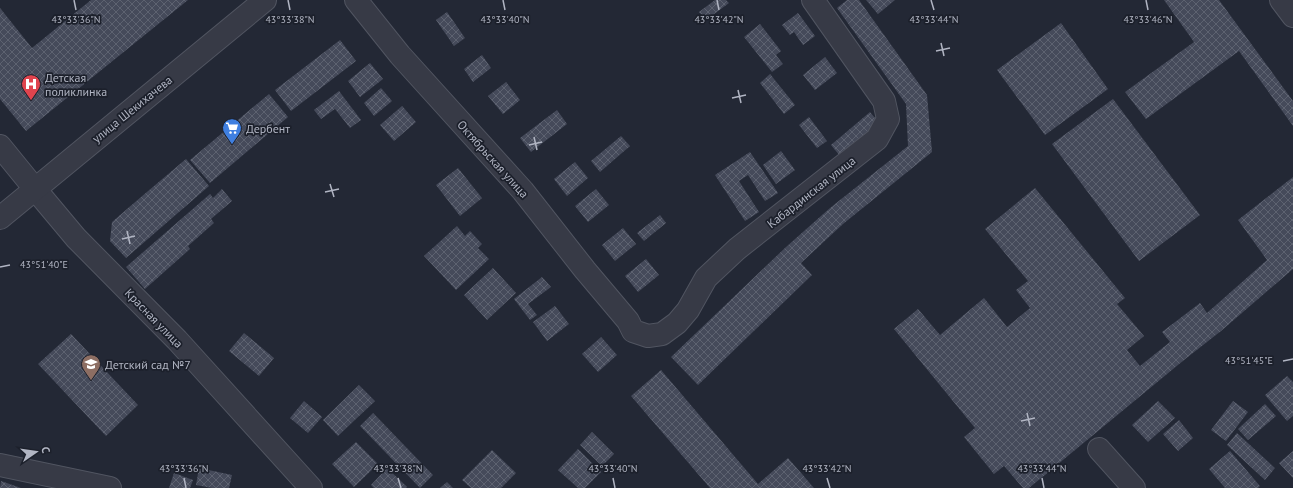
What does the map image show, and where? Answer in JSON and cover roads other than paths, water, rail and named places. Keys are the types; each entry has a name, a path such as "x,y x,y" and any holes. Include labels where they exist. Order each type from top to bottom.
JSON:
{"street":[{"name":"улица Шекихачева","path":"0,218 265,0"},
{"name":"Октябрьская улица","path":"356,0 400,56 523,191 585,270 628,321"},
{"name":"Кабардинская улица","path":"628,321 633,331 648,336 662,334 677,323 688,310 706,278 737,249 877,139 888,119 884,101 813,0"},
{"path":"1281,0 1293,16"},
{"name":"Красная улица","path":"0,146 76,238 177,340 311,488"},
{"path":"1099,449 1134,488"},
{"path":"0,465 110,488"}],"place":[{"name":"Детская поликлинка","path":"31,101"},
{"name":"Дербент","path":"232,145"},
{"name":"Детский сад №7","path":"91,381"}]}
